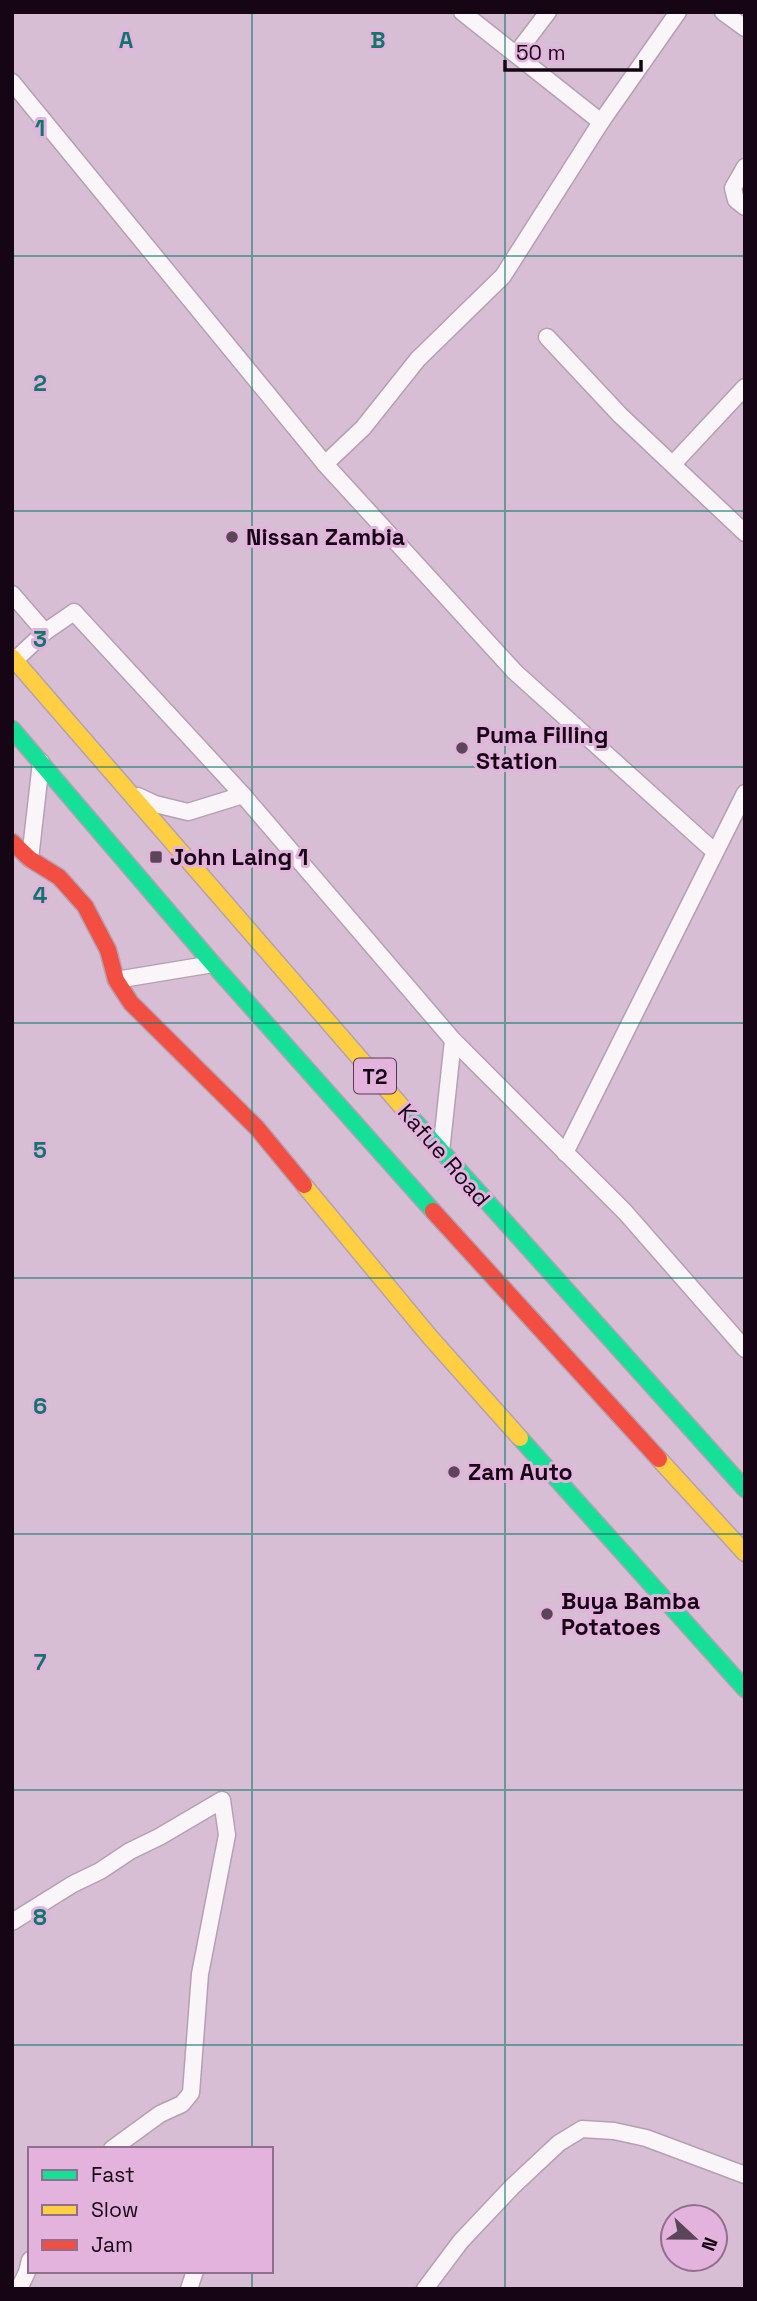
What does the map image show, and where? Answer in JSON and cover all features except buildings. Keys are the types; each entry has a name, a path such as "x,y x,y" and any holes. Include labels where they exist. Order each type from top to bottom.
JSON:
{"main road":[{"name":"Kafue Road","path":"13,658 441,1153 745,1489"},
{"name":"Kafue Road","path":"12,729 213,964 488,1273 745,1553"},
{"path":"12,842 30,859 59,877 85,906 108,950 116,980 131,1003 257,1128 429,1337 745,1689"}],"street":[{"path":"462,12 601,122"},
{"path":"516,54 548,12"},
{"path":"325,464 363,428 418,359 503,276 601,122 678,12"},
{"path":"723,12 745,27"},
{"path":"12,82 325,464 515,672 715,852"},
{"path":"745,167 733,188 736,200 745,207"},
{"path":"547,337 621,415 745,533"},
{"path":"673,464 745,387"},
{"path":"12,594 45,632"},
{"path":"13,658 74,612 243,795 453,1040 625,1213 745,1349"},
{"path":"30,859 41,762"},
{"path":"127,790 155,804 188,812 243,795"},
{"path":"565,1153 745,793"},
{"path":"116,980 213,964"},
{"path":"441,1153 453,1040"},
{"path":"12,1922 73,1884 222,1800 227,1835 200,1974 191,2093 182,2104 160,2114 115,2147"},
{"path":"425,2289 461,2241 489,2210 559,2143 582,2129 614,2131 646,2138 745,2175"},
{"path":"16,2288 28,2264"}],"traffic: fast":[{"path":"12,729 213,964 433,1211"},
{"path":"402,1107 745,1489"},
{"path":"520,1438 745,1689"}],"traffic: slow":[{"path":"12,657 402,1107"},
{"path":"304,1185 430,1337 520,1438"},
{"path":"659,1459 745,1553"}],"traffic: jam":[{"path":"12,842 30,859 59,877 85,906 108,950 116,980 131,1003 257,1128 304,1185"},
{"path":"433,1211 659,1459"}],"place":[{"name":"Nissan Zambia","path":"232,537"},
{"name":"Puma Filling Station","path":"462,748"},
{"name":"John Laing 1","path":"156,857"},
{"name":"Zam Auto","path":"454,1472"},
{"name":"Buya Bamba Potatoes","path":"547,1614"}]}
